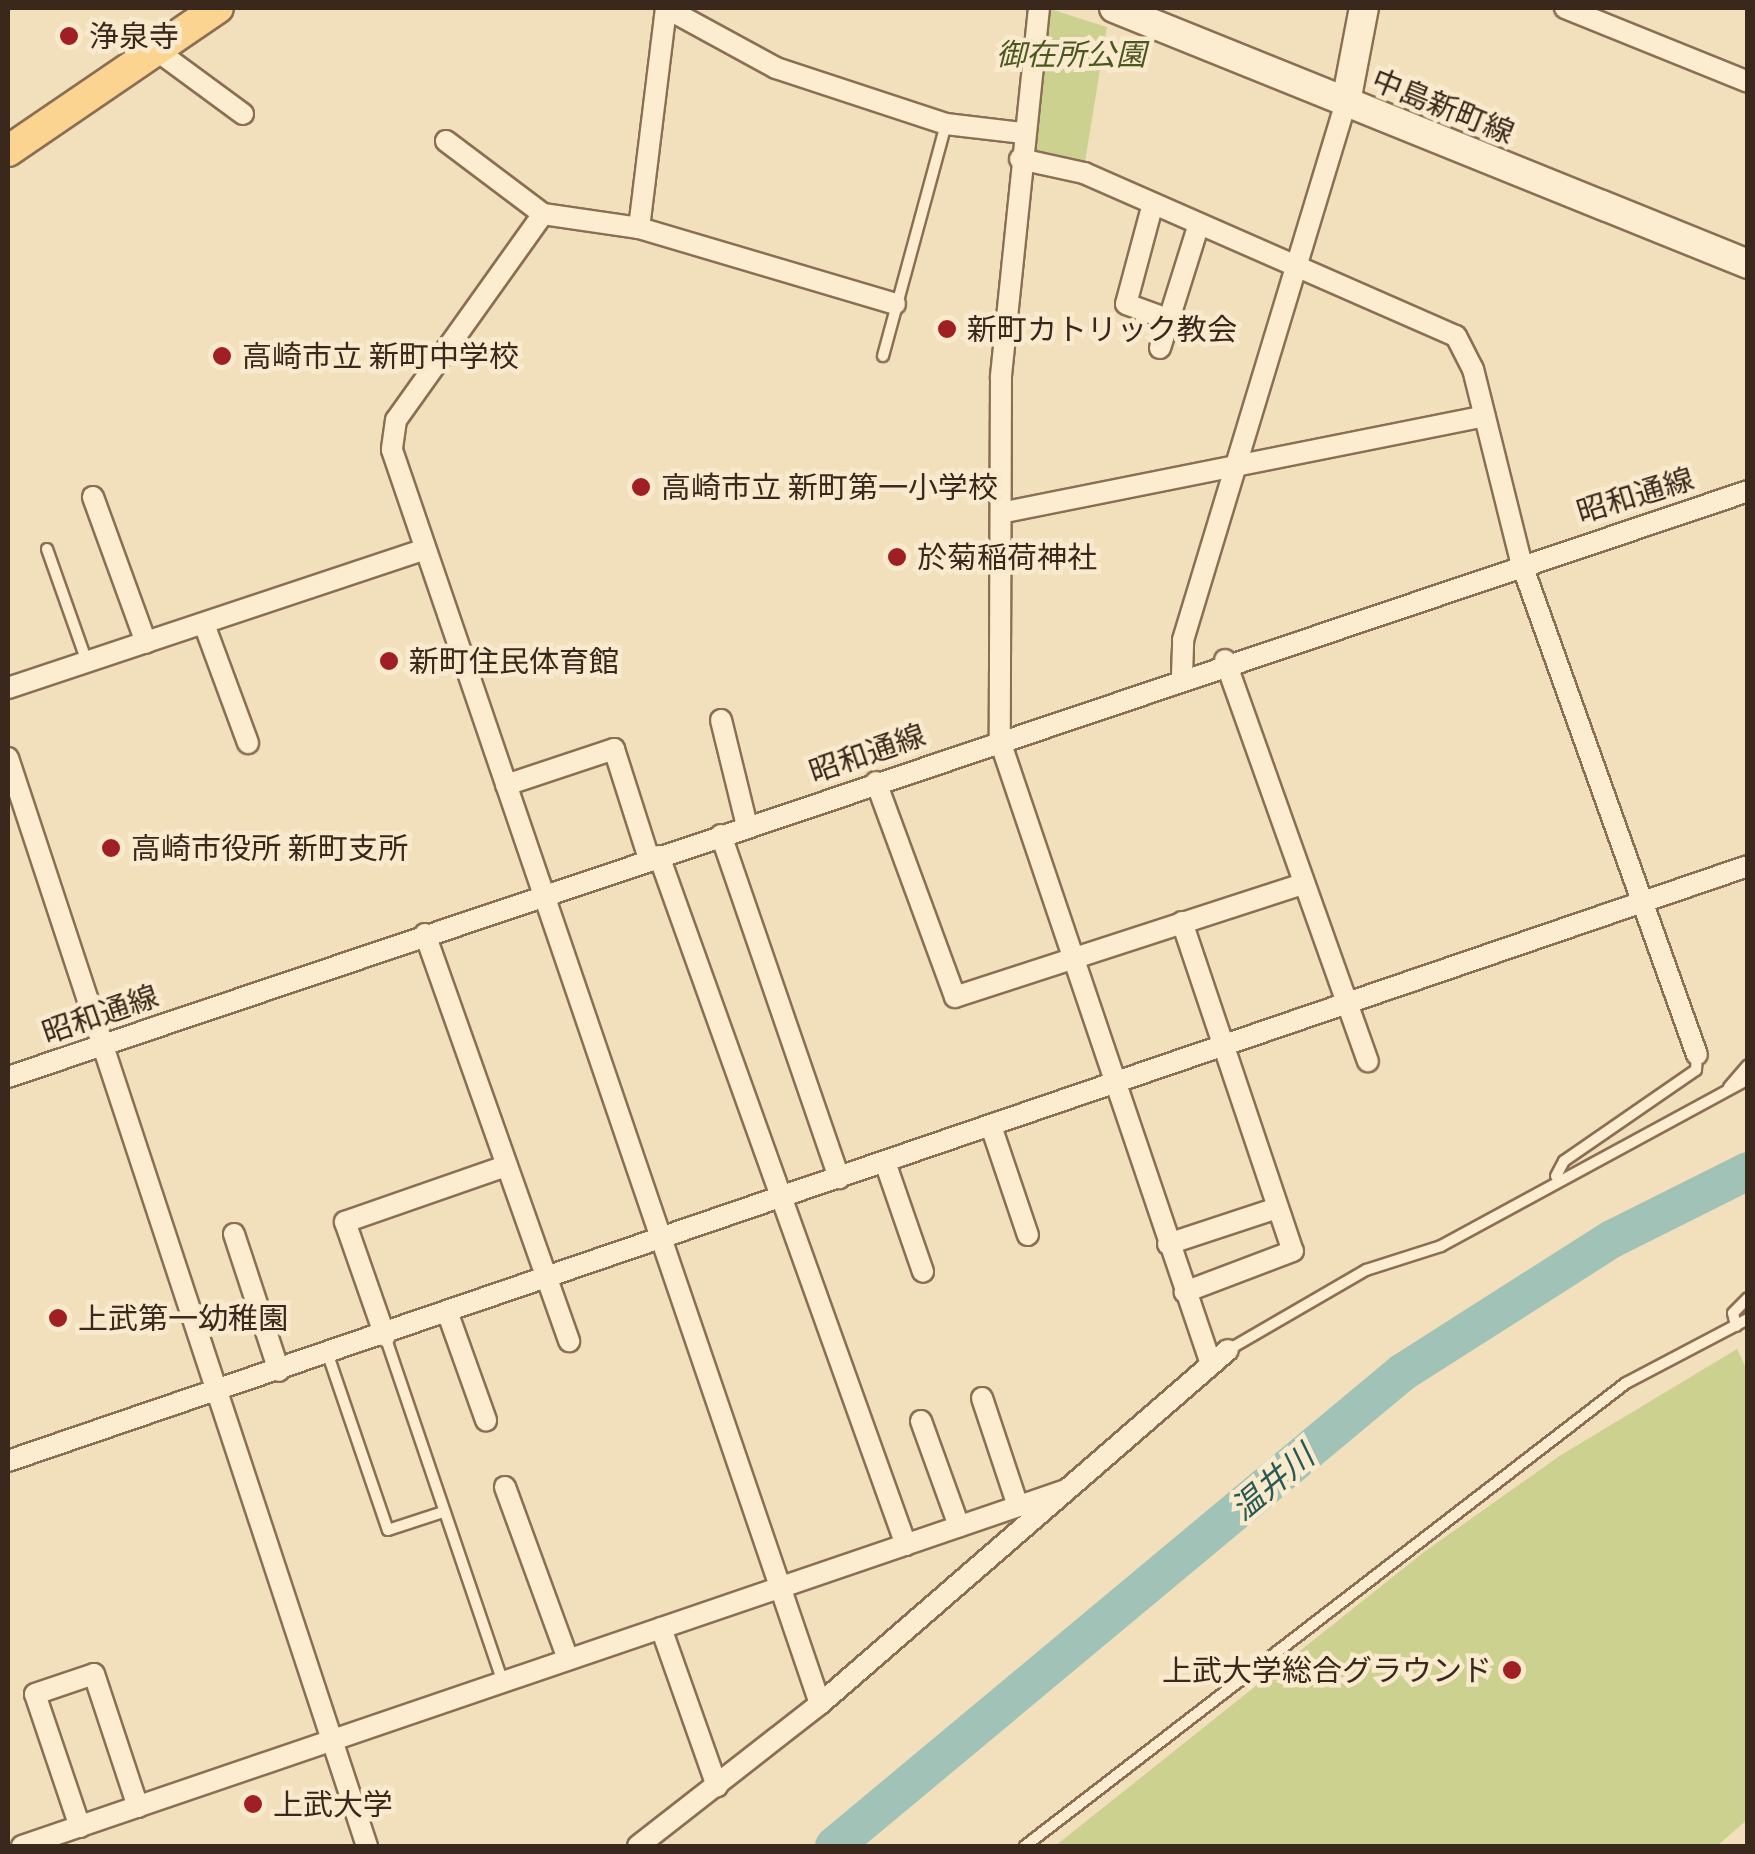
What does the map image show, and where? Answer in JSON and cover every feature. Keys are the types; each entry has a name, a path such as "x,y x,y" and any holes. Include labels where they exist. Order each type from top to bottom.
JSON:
{"main road":[{"path":"8,151 218,8"},
{"name":"中島新町線","path":"1114,8 1748,264"},
{"path":"1346,102 1364,8"}],"street":[{"path":"639,228 666,8 776,68 946,124 1023,133"},
{"path":"638,1846 820,1704 1219,1356 1185,1292 1068,957 1000,741 1005,512 1001,377 1020,159 1039,8"},
{"path":"1565,8 1590,13 1748,82"},
{"path":"156,50 243,114"},
{"path":"1182,675 1182,640 1298,270 1346,102"},
{"path":"446,141 543,214 639,228 894,304"},
{"path":"1020,159 1084,173 1197,230 1456,336 1484,416 1521,562 1697,1055"},
{"path":"1152,207 1126,304 1165,318"},
{"path":"543,214 390,435 424,550 784,1586 820,1704"},
{"path":"1160,348 1165,318 1197,230"},
{"path":"1005,512 1484,416"},
{"name":"昭和通線","path":"8,1077 1000,741 1225,660 1748,491"},
{"path":"93,497 146,643"},
{"path":"8,688 424,550"},
{"path":"204,624 248,743"},
{"path":"1225,660 1300,885 1343,1005 1368,1060"},
{"path":"721,720 747,826"},
{"path":"506,786 614,748 906,1544"},
{"path":"8,758 213,1394 366,1846"},
{"path":"876,782 955,997 1068,957 1300,885"},
{"path":"721,835 839,1178"},
{"path":"8,1461 546,1281 1221,1044 1748,866"},
{"path":"1182,922 1293,1251 1185,1292"},
{"path":"425,934 569,1341"},
{"path":"991,1126 1028,1235"},
{"path":"885,1162 922,1272"},
{"path":"384,1336 345,1222 506,1166"},
{"path":"1168,1244 1277,1208"},
{"path":"234,1234 279,1372"},
{"path":"448,1314 486,1420"},
{"path":"982,1398 1018,1506"},
{"path":"921,1421 959,1526"},
{"path":"505,1487 568,1659"},
{"path":"22,1846 1066,1490"},
{"path":"661,1628 717,1786"},
{"path":"80,1827 35,1694 64,1684 94,1674 138,1807"}],"lane":[{"path":"883,356 894,304 946,124"},
{"path":"46,549 87,662"},
{"path":"1556,1177 1564,1161 1696,1070 1697,1055"},
{"path":"1727,1089 1748,1065"},
{"path":"1219,1356 1748,1079"},
{"path":"1736,1326 1733,1314 1748,1298"},
{"path":"1025,1846 1626,1384 1748,1319"},
{"path":"384,1336 503,1682"},
{"path":"328,1355 388,1530 444,1512"}],"green space":[{"name":"御在所公園","path":"1047,8 1107,27 1084,168 1028,156"},
{"name":"上武大学総合グラウンド","path":"1737,1349 1748,1372 1748,1819 1717,1846 1055,1846 1424,1552 1561,1455"}],"waterway":[{"name":"温井川","path":"834,1846 1403,1372 1612,1239 1748,1171"}],"place":[{"name":"浄泉寺","path":"69,36"},
{"name":"新町カトリック教会","path":"947,329"},
{"name":"高崎市立 新町中学校","path":"222,356"},
{"name":"高崎市立 新町第一小学校","path":"641,487"},
{"name":"於菊稲荷神社","path":"897,557"},
{"name":"新町住民体育館","path":"389,661"},
{"name":"高崎市役所 新町支所","path":"111,848"},
{"name":"上武第一幼稚園","path":"58,1318"},
{"name":"上武大学総合グラウンド","path":"1512,1670"},
{"name":"上武大学","path":"253,1804"}]}
